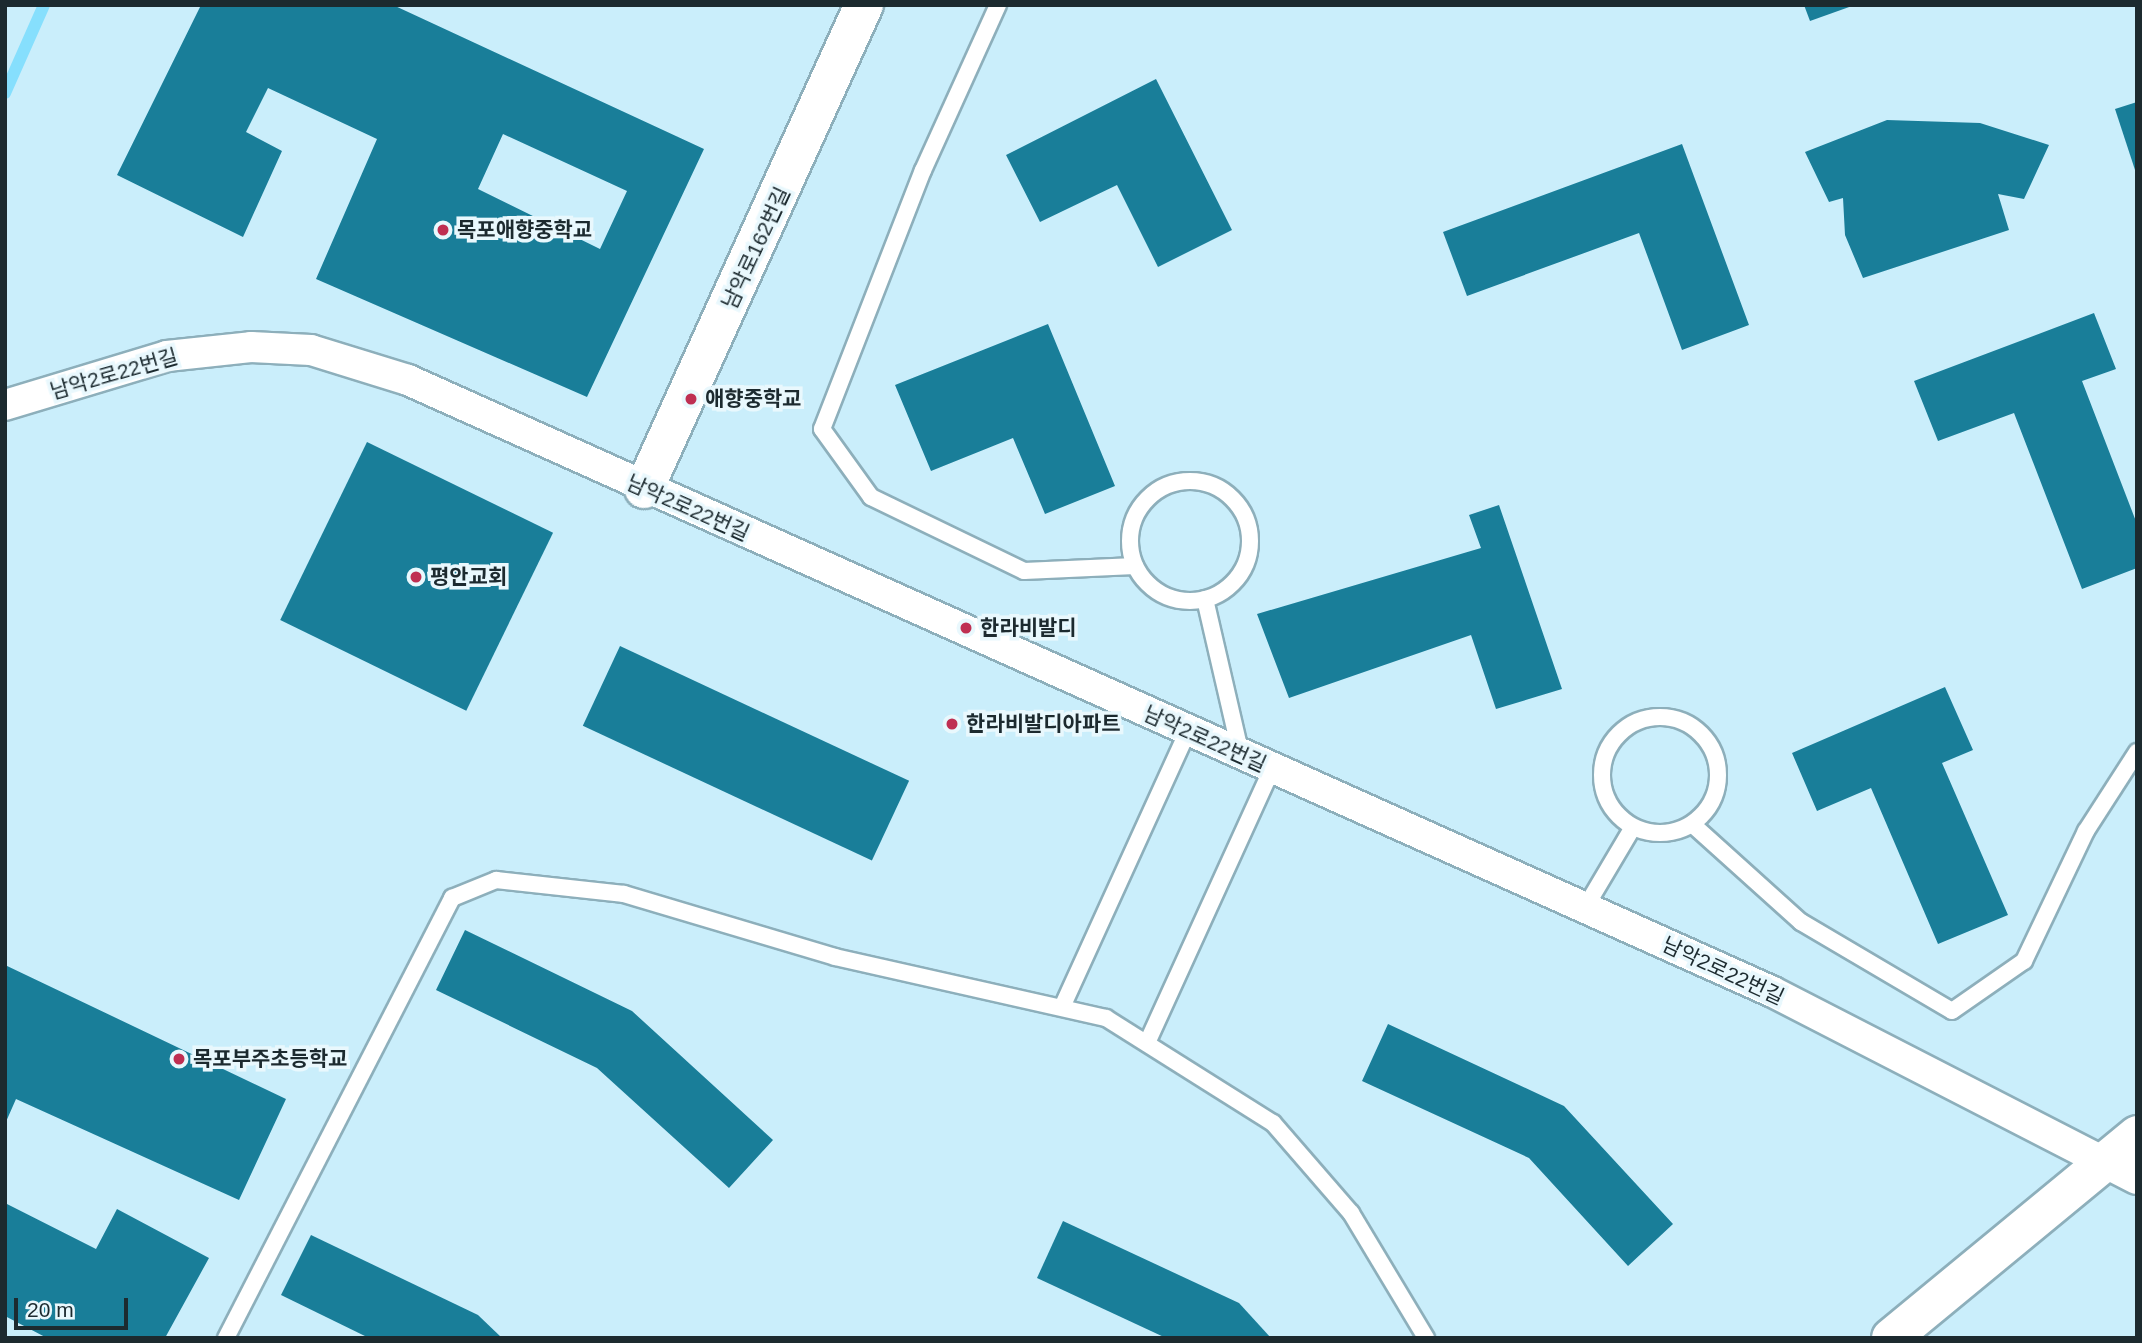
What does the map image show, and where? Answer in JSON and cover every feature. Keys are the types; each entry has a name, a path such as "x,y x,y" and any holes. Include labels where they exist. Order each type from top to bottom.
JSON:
{"street":[{"name":"남악로162번길","path":"644,489 864,5"},
{"name":"남악2로22번길","path":"13,403 167,356 251,347 311,350 408,380 644,489 1771,991 2121,1172"},
{"path":"1891,1338 2121,1172 2137,1135"}],"lane":[{"path":"998,5 923,170 822,429 871,497 1024,571 1135,566"},
{"path":"1187,480 1225,491 1248,522 1247,561 1223,592 1205,599 1164,595 1135,566 1131,528 1151,494 1187,480"},
{"path":"1205,599 1241,755"},
{"path":"1647,718 1686,723 1714,752 1716,791 1692,824 1663,833 1633,827 1606,797 1604,758 1613,740 1647,718"},
{"path":"1063,1005 1188,731"},
{"path":"1692,824 1801,922 1952,1011 2024,961 2086,831 2137,752"},
{"path":"1147,1043 1272,769"},
{"path":"1585,908 1633,827"},
{"path":"226,1338 452,898 496,880 624,894 835,957 1063,1005 1106,1018 1273,1123 1350,1213 1426,1338"}],"building":[{"name":"목포애향중학교","path":"201,5 393,5 704,149 587,397 316,279 377,139 268,88 246,132 282,151 243,237 117,175","holes":["503,134 627,191 600,249 478,189"]},
{"path":"1804,5 1851,5 1852,6 1810,21"},
{"path":"1156,79 1232,230 1158,267 1117,185 1040,222 1006,155"},
{"path":"2137,102 2137,173 2136,173 2115,109"},
{"path":"1887,120 1980,123 2049,145 2024,199 1998,194 2009,230 1863,278 1845,235 1843,198 1829,202 1805,152"},
{"path":"1682,144 1749,325 1682,350 1639,233 1467,296 1443,232"},
{"path":"2094,313 2116,369 2082,381 2137,524 2137,568 2082,589 2014,413 1938,441 1914,381"},
{"path":"1048,324 1115,486 1045,514 1013,438 931,471 895,385"},
{"name":"평안교회","path":"367,442 553,533 466,711 280,620"},
{"path":"1499,505 1562,689 1496,709 1471,635 1289,698 1257,614 1481,548 1469,515"},
{"path":"620,646 909,781 872,861 583,726"},
{"path":"1945,687 1973,750 1942,763 2008,915 1938,944 1871,788 1817,811 1792,753"},
{"path":"465,930 632,1011 773,1140 729,1188 597,1068 436,990"},
{"name":"목포부주초등학교","path":"5,965 286,1099 239,1200 16,1099 5,1124"},
{"path":"1388,1024 1564,1106 1673,1224 1628,1266 1529,1158 1362,1081"},
{"path":"5,1203 96,1249 117,1209 209,1258 165,1338 47,1338 5,1316"},
{"path":"1063,1221 1239,1303 1271,1338 1166,1338 1037,1278"},
{"path":"311,1235 478,1315 502,1338 369,1338 281,1295"}],"waterway":[{"path":"5,93 44,5"}],"place":[{"name":"목포애향중학교","path":"443,230"},
{"name":"애향중학교","path":"691,399"},
{"name":"평안교회","path":"416,577"},
{"name":"한라비발디","path":"966,628"},
{"name":"한라비발디아파트","path":"952,724"},
{"name":"목포부주초등학교","path":"179,1059"}]}
